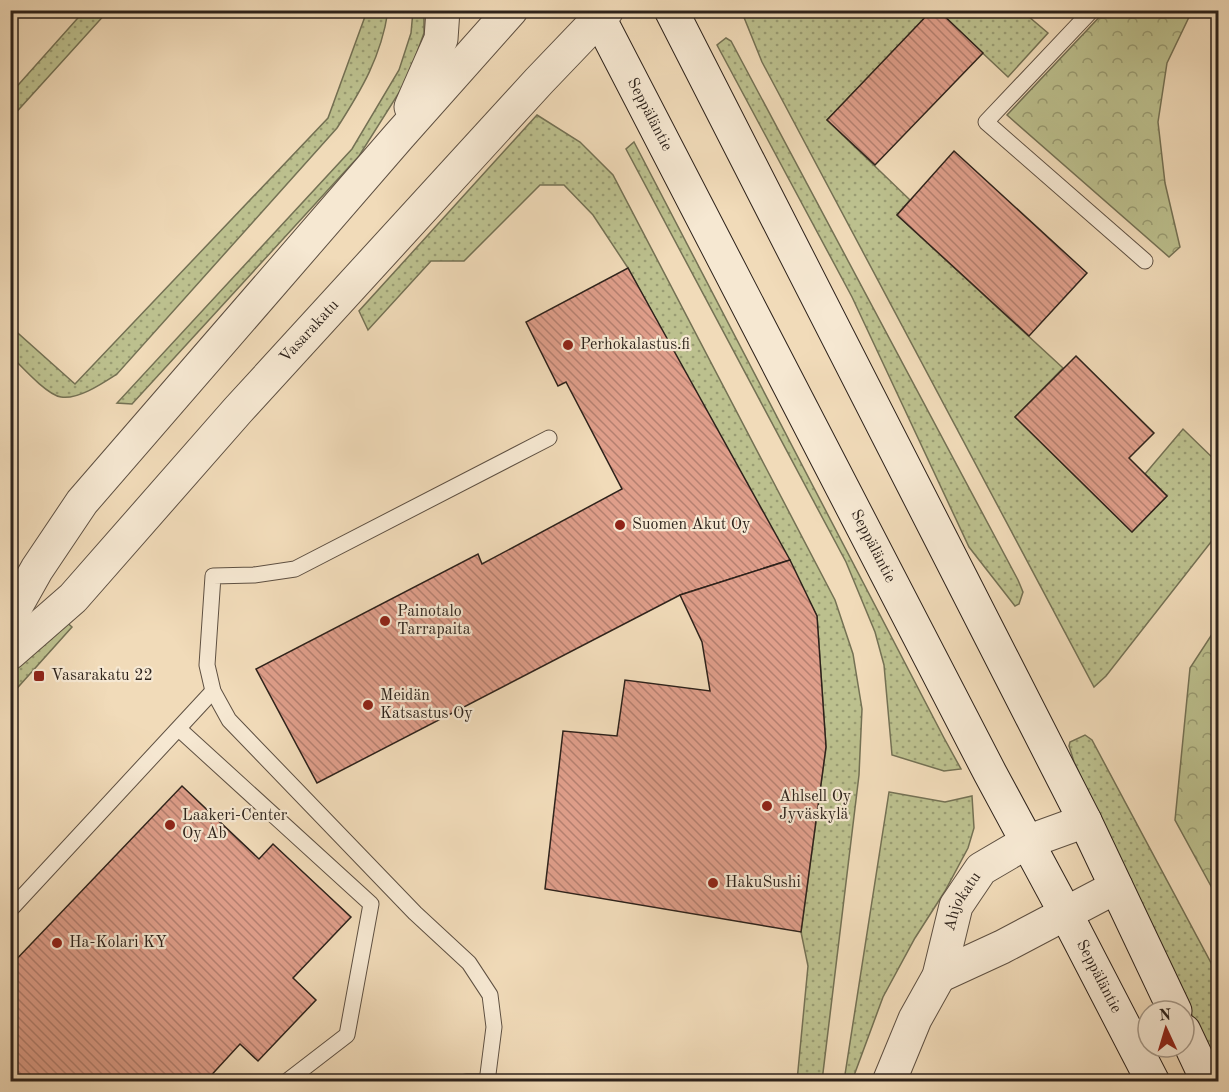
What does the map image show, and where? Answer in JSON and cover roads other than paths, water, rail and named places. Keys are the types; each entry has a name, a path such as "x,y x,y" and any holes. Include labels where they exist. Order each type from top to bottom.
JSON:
{"main road":[{"path":"399,136 441,39 443,10"},
{"path":"10,617 37,569 82,502 511,10"},
{"path":"671,10 1085,821 1169,999"},
{"name":"Vasarakatu","path":"10,653 73,598 238,410 601,13"},
{"name":"Seppäläntie","path":"601,13 1027,842 1153,1082"},
{"name":"Ahjokatu","path":"889,1082 915,1019 939,976 956,906 981,869 1027,842 1085,821"},
{"path":"939,976 1002,947 1116,887"},
{"path":"1196,1056 1208,1082"}],"lane":[{"path":"1092,10 986,122 1145,261"},
{"path":"466,1082 485,1082 494,1027 490,995 469,963 415,913 229,720 213,691 207,665 213,576 254,575 295,569 549,438"},
{"path":"10,910 213,691"},
{"path":"179,729 371,904 347,1035 286,1082"}],"place":[{"name":"Perhokalastus.fi","path":"568,345"},
{"name":"Suomen Akut Oy","path":"620,525"},
{"name":"Painotalo Tarrapaita","path":"385,621"},
{"name":"Vasarakatu 22","path":"39,676"},
{"name":"Meidän Katsastus Oy","path":"368,705"},
{"name":"Ahlsell Oy Jyväskylä","path":"767,806"},
{"name":"Laakeri-Center Oy Ab","path":"170,825"},
{"name":"HakuSushi","path":"713,883"},
{"name":"Ha-Kolari KY","path":"57,943"}]}
